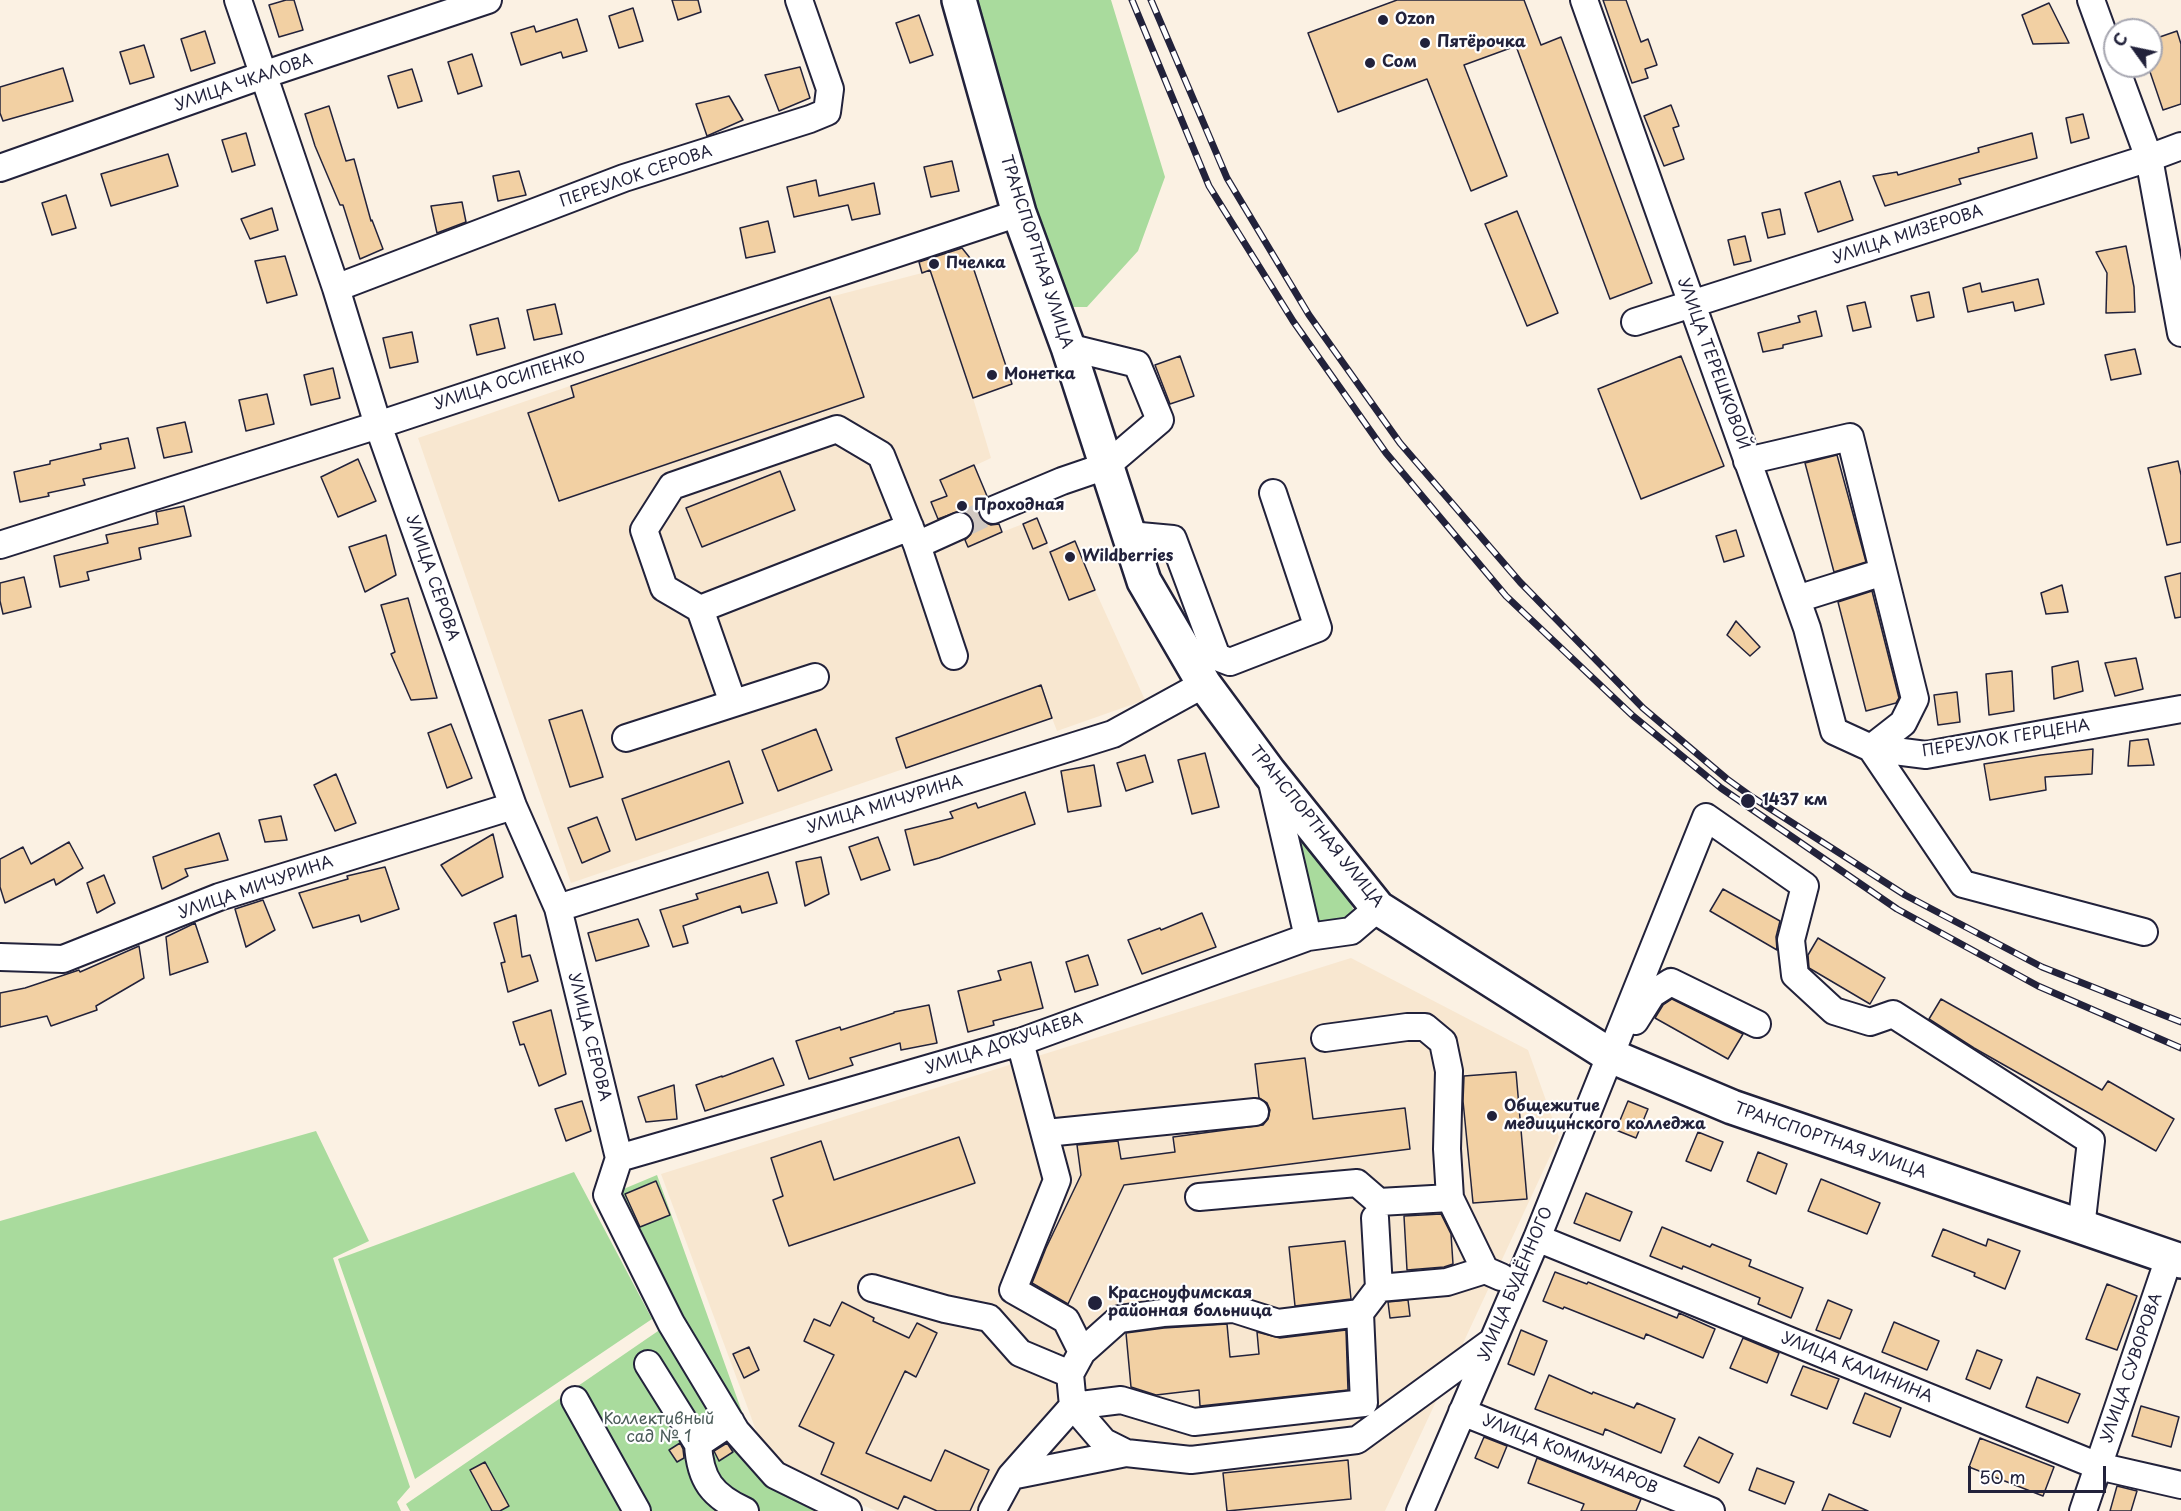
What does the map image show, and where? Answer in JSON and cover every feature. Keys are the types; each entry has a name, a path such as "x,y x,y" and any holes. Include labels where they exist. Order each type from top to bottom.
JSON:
{"main road":[{"name":"ТРАНСПОРТНАЯ УЛИЦА","path":"959,0 1019,213 1068,347 1144,581 1204,684 1269,772 1378,908 1611,1056 1732,1107 2175,1260"}],"street":[{"name":"УЛИЦА СЕРОВА","path":"238,0 336,288 378,425 513,806 558,908 619,1158"},
{"name":"УЛИЦА ЧКАЛОВА","path":"0,168 264,75 488,0"},
{"name":"ПЕРЕУЛОК СЕРОВА","path":"336,288 624,178 827,112 830,89 799,0"},
{"name":"УЛИЦА ТЕРЕШКОВОЙ","path":"1584,0 1807,628 1834,731"},
{"path":"2091,0 2103,33"},
{"path":"2119,78 2149,158 2181,333"},
{"name":"УЛИЦА МИЗЕРОВА","path":"1635,322 2181,146"},
{"name":"УЛИЦА ОСИПЕНКО","path":"0,545 378,425 1019,213"},
{"path":"993,510 1062,481 1106,466 1160,420 1137,364 1068,347"},
{"path":"733,703 700,609 664,588 644,530 672,486 837,429 881,455 913,536 954,656"},
{"path":"1747,461 1850,437 1915,699 1903,723 1871,748 1963,884 2144,932"},
{"path":"1129,535 1173,539 1217,657 1230,662 1318,628 1273,493"},
{"path":"700,609 913,536 959,526"},
{"path":"1797,599 1883,572"},
{"path":"626,738 815,677"},
{"name":"УЛИЦА МИЧУРИНА","path":"558,908 1113,734 1204,684"},
{"name":"ПЕРЕУЛОК ГЕРЦЕНА","path":"1834,731 1871,748 1926,755 2181,709"},
{"path":"1269,772 1308,937"},
{"name":"УЛИЦА МИЧУРИНА","path":"0,957 63,959 219,897 513,806"},
{"path":"1611,1056 1706,817 1805,886 1791,940 1795,975 1834,1011 1870,1022 1893,1014 2091,1141 2081,1228"},
{"name":"УЛИЦА ДОКУЧАЕВА","path":"619,1158 1020,1042 1308,937 1351,931 1378,908"},
{"path":"1611,1056 1652,994 1671,982 1757,1024"},
{"path":"1325,1038 1407,1027 1425,1027 1443,1042 1449,1071 1447,1149 1450,1197 1485,1270 1517,1284"},
{"path":"989,1318 1013,1290 1057,1180 1020,1042"},
{"name":"УЛИЦА БУДЁННОГО","path":"1420,1510 1537,1238 1611,1056"},
{"path":"1046,1133 1255,1112"},
{"path":"619,1158 607,1195 671,1323 731,1422 775,1475 848,1511"},
{"path":"1199,1197 1357,1183 1379,1202 1450,1197"},
{"path":"1073,1406 1121,1400 1194,1422 1364,1403 1360,1313 1379,1288 1375,1218"},
{"name":"УЛИЦА КАЛИНИНА","path":"1537,1238 2098,1466 2181,1485"},
{"name":"УЛИЦА СУВОРОВА","path":"2083,1511 2175,1260"},
{"path":"1379,1288 1447,1282 1485,1270"},
{"path":"872,1288 945,1309 989,1318 1020,1353 1076,1363"},
{"path":"992,1511 1011,1476 1073,1406 1076,1363 1066,1320 1013,1290"},
{"path":"1076,1363 1119,1319 1163,1313 1234,1309 1278,1323 1360,1313"},
{"path":"1011,1476 1126,1453 1191,1460 1357,1440 1491,1343"},
{"path":"648,1364 698,1444 699,1464 707,1484 729,1503 745,1511"},
{"path":"575,1400 637,1511"},
{"path":"1073,1406 1104,1442 1126,1453"},
{"name":"УЛИЦА КОММУНАРОВ","path":"1462,1412 1710,1511"},
{"path":"698,1444 731,1422"}],"shaded area":[{"path":"969,257 1012,384 973,398 991,458 974,466 1002,532 1023,524 1033,549 1047,543 1069,599 1095,590 1145,700 1057,731 1052,718 571,883 418,438 830,297 922,273"},
{"name":"Красноуфимская районная больница","path":"1351,958 1528,1050 1559,1137 1385,1511 876,1511 823,1488 784,1465 757,1433 661,1174"}],"green space":[{"path":"969,0 1111,0 1165,177 1138,251 1087,307 1066,307"},
{"path":"1293,830 1345,890 1353,909 1350,920 1324,925 1317,918"},
{"path":"316,1131 369,1241 333,1258 410,1487 397,1502 401,1511 0,1511 0,1221"},
{"path":"574,1172 652,1319 415,1479 338,1259"},
{"name":"Коллективный сад № 1","path":"657,1175 751,1437 786,1476 864,1511 410,1511 406,1504 677,1318 614,1193"}],"building":[{"path":"294,0 303,30 279,37 269,5"},
{"path":"672,0 698,0 701,12 678,20"},
{"path":"1397,0 1524,0 1541,45 1561,37 1652,283 1610,299 1516,46 1464,65 1507,176 1471,191 1427,79 1338,112 1308,33"},
{"path":"1603,0 1626,0 1641,42 1648,39 1657,65 1645,69 1648,78 1632,83"},
{"path":"2049,3 2069,43 2033,44 2022,15"},
{"path":"633,8 643,41 619,48 609,16"},
{"path":"919,15 933,55 910,63 896,23"},
{"path":"577,19 587,51 563,58 561,52 521,65 511,33 534,26 536,32"},
{"path":"205,31 215,63 191,71 181,39"},
{"path":"2177,31 2181,44 2181,104 2163,110 2152,78 2163,78 2163,36"},
{"path":"144,45 154,77 130,84 120,52"},
{"path":"472,54 482,86 458,94 448,62"},
{"path":"800,67 810,98 779,111 765,75"},
{"path":"63,68 73,101 3,121 0,113 0,87"},
{"path":"412,69 422,101 398,108 388,76"},
{"path":"729,96 743,120 707,136 696,104"},
{"path":"1671,105 1679,126 1673,128 1684,159 1664,166 1644,116"},
{"path":"329,106 346,161 354,159 371,221 383,249 360,259 343,205 340,205 315,146 305,114"},
{"path":"2083,114 2089,138 2071,143 2066,118"},
{"path":"246,133 255,165 232,172 222,140"},
{"path":"2032,133 2037,158 1959,179 1961,184 1885,206 1873,176 1897,172 1898,175 1979,152 1978,148"},
{"path":"168,154 178,186 111,206 101,174"},
{"path":"952,161 959,191 931,197 924,167"},
{"path":"519,171 526,195 498,201 493,176"},
{"path":"816,180 819,196 874,183 880,214 852,220 848,205 794,217 787,187"},
{"path":"1840,181 1853,220 1818,232 1805,193"},
{"path":"66,195 76,228 52,235 42,203"},
{"path":"462,202 466,222 437,233 431,206"},
{"path":"272,208 278,230 250,239 241,219"},
{"path":"1780,209 1785,234 1768,238 1762,213"},
{"path":"1517,211 1558,313 1527,326 1485,224"},
{"path":"768,221 775,252 746,258 740,228"},
{"path":"1745,236 1751,261 1734,265 1728,240"},
{"path":"2126,246 2134,287 2135,312 2106,313 2107,273 2096,252"},
{"path":"962,248 970,258 1012,384 973,398 930,270 922,273 919,262"},
{"path":"285,256 297,295 267,303 255,261"},
{"path":"2038,279 2044,304 2015,311 2013,302 1968,312 1963,288 1980,283 1982,292"},
{"path":"1929,292 1934,317 1917,321 1911,296"},
{"path":"830,297 864,397 559,501 528,413 574,397 571,386"},
{"path":"1865,302 1871,327 1853,331 1847,306"},
{"path":"555,304 562,334 534,340 527,310"},
{"path":"1816,311 1822,336 1763,352 1758,333 1800,322 1798,316"},
{"path":"498,318 505,348 477,355 470,325"},
{"path":"412,332 418,362 390,368 383,338"},
{"path":"2135,349 2141,374 2111,380 2105,355"},
{"path":"1180,356 1194,396 1170,404 1155,365"},
{"path":"1681,356 1724,466 1641,499 1598,389"},
{"path":"333,368 340,398 311,405 304,375"},
{"path":"267,394 274,424 246,431 239,400"},
{"path":"185,422 192,452 164,458 157,428"},
{"path":"128,438 135,468 83,479 85,485 20,502 14,472 101,449 100,444"},
{"path":"1837,455 1866,562 1834,572 1805,463"},
{"path":"358,459 376,501 338,517 321,477"},
{"path":"2178,461 2181,475 2181,542 2167,545 2148,468"},
{"name":"Проходная","path":"974,465 987,496 978,508 979,516 991,525 999,524 1002,532 968,547 965,540 974,527 968,514 960,511 938,519 931,502 947,496 940,480"},
{"path":"780,471 795,510 702,547 686,508"},
{"path":"184,506 191,536 139,548 141,559 87,572 89,580 60,587 54,556 108,543 106,535 158,524 156,512"},
{"path":"1037,518 1047,543 1033,549 1023,524"},
{"path":"1736,530 1744,556 1724,562 1716,536"},
{"path":"386,535 396,575 365,592 349,547"},
{"path":"1075,541 1095,590 1069,600 1050,552"},
{"path":"2181,573 2181,617 2175,618 2165,577"},
{"path":"24,577 31,607 3,614 0,583"},
{"path":"2062,585 2068,612 2046,614 2041,593"},
{"path":"1872,591 1899,698 1896,703 1866,711 1838,602"},
{"path":"408,598 437,698 411,700 391,654 395,652 381,605"},
{"path":"1736,621 1760,647 1750,656 1727,635"},
{"path":"2136,658 2143,689 2115,696 2105,663"},
{"path":"2078,661 2083,691 2054,699 2052,667"},
{"path":"2012,671 2014,711 1989,715 1986,674"},
{"path":"1041,685 1052,718 906,768 896,738"},
{"path":"1957,692 1960,722 1938,725 1934,695"},
{"path":"582,710 603,777 570,787 549,720"},
{"path":"451,724 472,778 447,788 428,733"},
{"path":"816,729 832,770 778,791 762,750"},
{"path":"2148,739 2154,765 2128,766 2130,741"},
{"path":"2093,749 2092,774 2045,777 2046,790 1990,800 1984,764"},
{"path":"1205,753 1219,807 1192,814 1178,760"},
{"path":"1145,755 1153,782 1126,791 1117,763"},
{"path":"729,761 743,803 636,840 622,799"},
{"path":"1094,765 1101,806 1068,812 1061,771"},
{"path":"336,774 356,823 335,831 314,785"},
{"path":"1025,792 1035,824 914,865 905,830 953,818 950,812 976,803 978,808"},
{"path":"281,816 287,840 265,842 259,820"},
{"path":"597,817 610,851 582,863 568,828"},
{"path":"219,833 228,860 185,869 188,876 162,889 153,857"},
{"path":"493,834 503,877 462,896 441,865"},
{"path":"878,837 890,870 861,880 849,847"},
{"path":"69,842 83,868 56,885 54,879 5,903 0,887 0,859 23,847 31,864"},
{"path":"821,857 829,894 805,906 796,862"},
{"path":"385,867 399,909 361,922 359,915 313,928 299,893 348,879 347,876"},
{"path":"768,872 777,903 742,913 740,906 683,926 688,943 673,947 660,910 698,899 696,894"},
{"path":"104,875 115,903 97,913 87,883"},
{"path":"1723,889 1780,921 1776,937 1777,950 1710,911"},
{"path":"263,900 275,930 246,947 235,909"},
{"path":"1202,913 1216,947 1142,974 1128,940 1160,928 1161,930"},
{"path":"516,915 522,957 530,955 538,981 508,992 501,963 505,962 494,923"},
{"path":"638,919 649,946 596,961 588,933"},
{"path":"195,923 208,962 170,975 166,937"},
{"path":"1818,938 1885,978 1870,1004 1809,968 1808,955"},
{"path":"139,946 144,978 96,1006 97,1010 51,1026 47,1016 0,1027 0,993 25,988 79,970 80,972"},
{"path":"1088,955 1098,985 1075,992 1066,962"},
{"path":"1031,962 1043,1008 993,1021 994,1025 968,1032 958,991 1001,980 998,971"},
{"path":"1672,999 1743,1034 1728,1059 1655,1018 1663,1005"},
{"path":"1941,999 2102,1090 2108,1081 2174,1119 2156,1151 1974,1048 1929,1019"},
{"path":"929,1005 937,1043 901,1050 900,1043 850,1058 853,1065 809,1079 796,1041 840,1027 841,1030 894,1012"},
{"path":"551,1010 566,1074 539,1086 524,1044 520,1045 513,1022"},
{"path":"773,1058 784,1085 705,1111 696,1085"},
{"path":"1305,1058 1313,1119 1405,1108 1410,1149 1124,1185 1068,1304 1032,1283 1081,1175 1077,1145 1118,1141 1121,1159 1175,1152 1173,1137 1263,1125 1268,1119 1270,1110 1267,1103 1259,1098 1255,1064"},
{"name":"Общежитие медицинского колледжа","path":"1516,1072 1527,1199 1473,1203 1463,1101 1464,1076"},
{"path":"674,1085 677,1119 646,1122 638,1097"},
{"path":"582,1101 591,1131 566,1141 555,1109"},
{"path":"1628,1101 1648,1109 1636,1138 1616,1130"},
{"path":"1698,1132 1723,1142 1711,1171 1686,1161"},
{"path":"959,1137 975,1183 789,1246 773,1200 783,1196 771,1158 821,1141 834,1180"},
{"path":"1758,1152 1787,1164 1776,1194 1747,1181"},
{"path":"1821,1179 1880,1203 1867,1234 1808,1211"},
{"path":"656,1181 670,1215 640,1227 625,1194"},
{"path":"1586,1193 1632,1212 1620,1241 1574,1223"},
{"path":"1441,1214 1451,1234 1453,1264 1444,1267 1407,1270 1404,1216"},
{"path":"1662,1227 1710,1247 1712,1244 1751,1260 1749,1266 1803,1288 1791,1318 1758,1304 1760,1298 1683,1266 1682,1269 1650,1256"},
{"path":"1943,1229 1986,1246 1988,1239 2020,1251 2005,1289 1974,1276 1975,1273 1932,1256"},
{"path":"1345,1241 1351,1299 1295,1306 1289,1247"},
{"path":"1555,1272 1587,1284 1588,1282 1677,1318 1679,1313 1715,1329 1703,1358 1646,1334 1644,1339 1543,1301"},
{"path":"2107,1284 2137,1296 2117,1350 2086,1339"},
{"path":"1408,1300 1410,1316 1390,1318 1388,1302"},
{"path":"1828,1300 1852,1310 1840,1339 1816,1330"},
{"path":"842,1302 874,1318 873,1321 909,1338 917,1323 937,1333 916,1377 905,1371 866,1453 931,1481 945,1450 989,1470 970,1511 937,1511 904,1496 898,1509 821,1474 834,1443 799,1426 834,1355 804,1341 814,1319 830,1326"},
{"path":"1894,1322 1939,1341 1927,1370 1882,1352"},
{"path":"1227,1324 1230,1357 1259,1354 1257,1332 1280,1338 1346,1330 1348,1390 1200,1406 1199,1390 1156,1395 1131,1387 1126,1333"},
{"path":"1521,1330 1547,1341 1534,1375 1508,1364"},
{"path":"1743,1338 1779,1353 1767,1383 1730,1368"},
{"path":"749,1347 759,1370 744,1378 733,1354"},
{"path":"1977,1350 2002,1360 1990,1389 1966,1379"},
{"path":"1803,1366 1839,1379 1827,1409 1791,1395"},
{"path":"1549,1375 1592,1394 1593,1392 1634,1408 1637,1403 1675,1419 1661,1453 1605,1429 1603,1435 1535,1409"},
{"path":"2037,1377 2080,1394 2068,1423 2026,1407"},
{"path":"1865,1393 1901,1408 1890,1437 1853,1423"},
{"path":"2141,1406 2179,1417 2171,1447 2132,1436"},
{"path":"1484,1437 1507,1446 1498,1468 1475,1458"},
{"path":"1699,1437 1733,1454 1719,1483 1684,1466"},
{"path":"1980,1438 2054,1467 2043,1496 1969,1467"},
{"path":"680,1443 684,1458 677,1462 669,1450"},
{"path":"727,1443 733,1452 719,1461 714,1451"},
{"path":"1537,1458 1641,1499 1636,1511 1581,1511 1584,1504 1528,1483"},
{"path":"1348,1460 1351,1499 1227,1511 1223,1473"},
{"path":"485,1462 509,1506 500,1511 492,1511 470,1470"},
{"path":"1757,1468 1794,1482 1785,1504 1749,1490"},
{"path":"2117,1486 2137,1491 2131,1511 2110,1511"},
{"path":"1829,1494 1868,1511 1822,1511"}],"tunnel":[{"path":"959,526 993,510"}],"railway":[{"path":"1132,0 1209,186 1293,321 1386,453 1506,596 1633,716 1721,788 1897,909 2038,986 2181,1048"},
{"path":"1151,0 1227,178 1309,315 1400,443 1520,582 1643,708 1727,779 1752,797 1905,895 2042,967 2181,1022"}],"place":[{"name":"Ozon","path":"1383,20"},
{"name":"Пятёрочка","path":"1425,43"},
{"name":"Сом","path":"1370,63"},
{"name":"Пчелка","path":"934,264"},
{"name":"Монетка","path":"992,375"},
{"name":"Проходная","path":"962,506"},
{"name":"Wildberries","path":"1070,557"},
{"name":"1437 км","path":"1748,801"},
{"name":"Общежитие медицинского колледжа","path":"1492,1116"},
{"name":"Красноуфимская районная больница","path":"1095,1303"}]}
